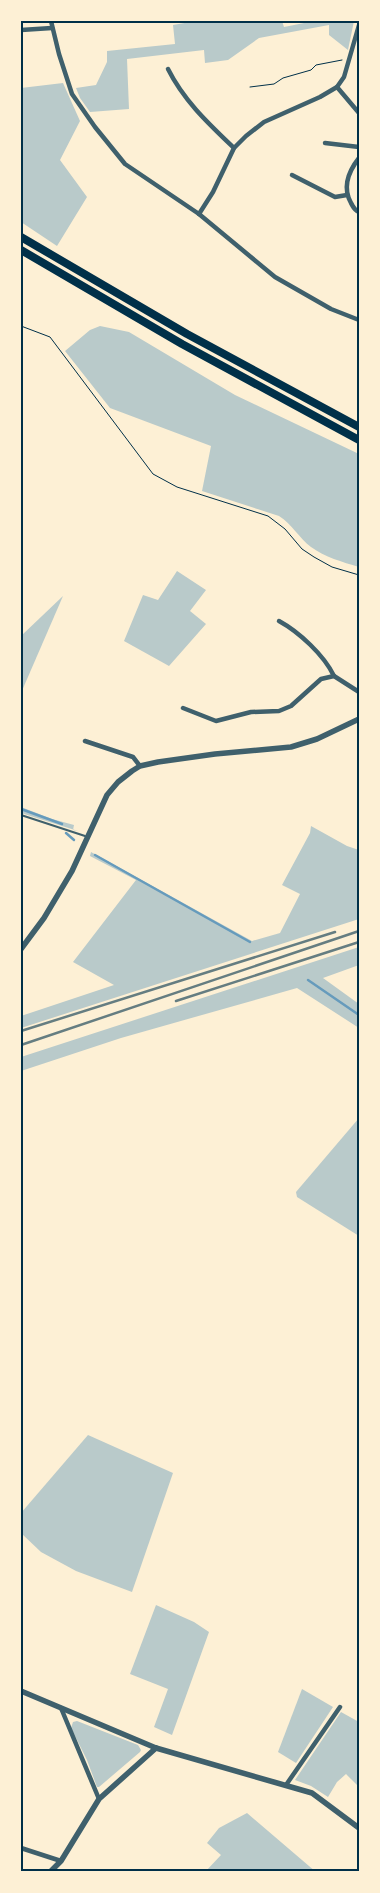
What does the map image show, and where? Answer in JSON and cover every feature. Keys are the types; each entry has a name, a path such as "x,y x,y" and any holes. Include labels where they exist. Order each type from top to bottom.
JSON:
{"highway":[{"path":"21,237 179,329 359,427"},
{"path":"21,250 182,344 359,440"}],"street":[{"path":"51,21 65,76 72,94 95,127 125,164 199,214 275,277 331,309 359,320"},
{"path":"199,214 213,192 234,148 264,122 320,97 337,87 344,77 359,25"},
{"path":"21,30 52,28"},
{"path":"168,69 177,86 196,110 234,148"},
{"path":"337,87 359,113"},
{"path":"325,144 359,147"},
{"path":"359,158 351,168 346,184 347,195 355,211 359,212"},
{"path":"292,175 335,197 347,195"},
{"path":"280,621 318,653 329,666 334,676 359,692"},
{"path":"183,708 216,721 251,712 279,711 290,706 321,679 334,676"},
{"path":"21,949 58,896 112,788 132,771 140,766 158,762 291,747 317,739 359,719"},
{"path":"85,741 133,757 140,766"},
{"path":"21,1691 156,1748 312,1793 359,1828"},
{"path":"60,1707 99,1799"},
{"path":"286,1785 340,1707"},
{"path":"50,1872 60,1861 99,1799 156,1748"},
{"path":"21,1848 60,1861"}],"lane":[{"path":"21,815 88,837"}],"path":[{"path":"250,87 274,84 283,78 311,70 316,65 350,58"},
{"path":"21,326 50,337 153,474 177,488 268,516 285,529 302,549 314,557 332,567 359,575"}],"shaded area":[{"path":"196,21 282,21 284,27 314,21 354,21 348,50 329,35 329,25 259,38 228,60 205,63 204,50 127,59 129,109 90,112 80,98 76,88 96,85 107,62 107,51 175,44 173,25"},
{"path":"63,83 80,121 60,160 87,197 57,246 21,222 21,88"},
{"path":"100,326 129,332 235,395 359,454 359,567 316,551 279,516 202,491 211,446 110,408 65,351 90,330"},
{"path":"177,571 206,590 190,611 206,624 169,666 124,641 143,595 158,600"},
{"path":"63,596 21,693 21,636"},
{"path":"21,807 74,825 73,829 21,813"},
{"path":"311,826 347,846 359,850 359,919 21,1028 21,1016 114,985 73,962 136,880 90,856 91,852 252,941 280,933 300,894 282,885 310,833"},
{"path":"359,947 359,965 323,978 359,1004 359,1028 297,988 121,1038 21,1071 21,1057"},
{"path":"359,1118 359,1236 297,1197 296,1192"},
{"path":"88,1435 173,1473 132,1592 76,1571 41,1552 21,1533 21,1513"},
{"path":"156,1605 194,1622 209,1632 172,1735 154,1727 168,1689 130,1674"},
{"path":"302,1689 333,1707 296,1763 278,1752"},
{"path":"341,1712 359,1722 359,1785 346,1774 337,1782 328,1797 311,1786 295,1780"},
{"path":"77,1721 138,1745 141,1750 97,1787 87,1760 71,1728 73,1722"},
{"path":"247,1813 316,1872 205,1872 221,1855 207,1843 219,1828"}],"waterway":[{"path":"21,809 62,824"},
{"path":"66,833 74,840"},
{"path":"95,855 250,942"},
{"path":"308,980 359,1015"}],"railway":[{"path":"21,1045 359,931"},
{"path":"21,1031 335,932"},
{"path":"176,1001 359,942"}]}
